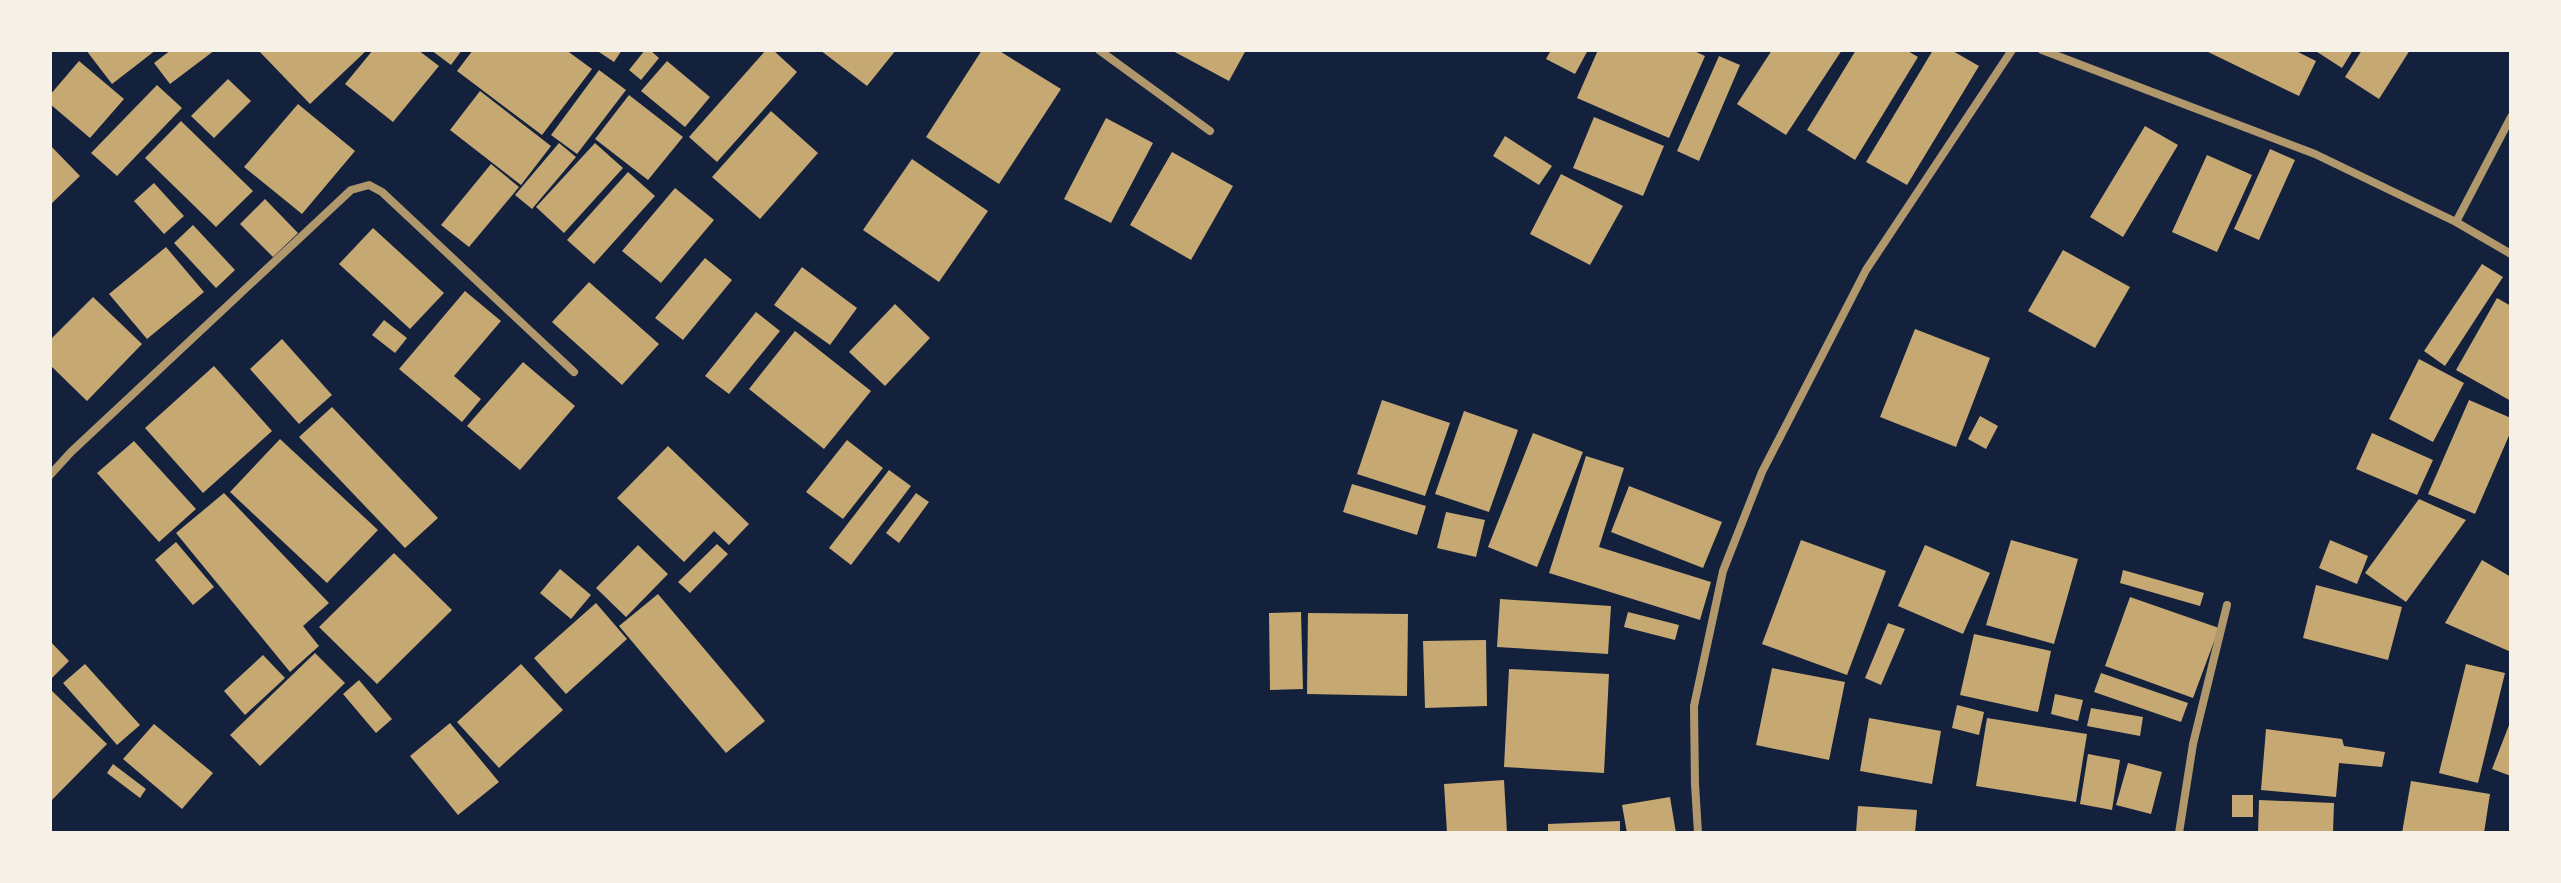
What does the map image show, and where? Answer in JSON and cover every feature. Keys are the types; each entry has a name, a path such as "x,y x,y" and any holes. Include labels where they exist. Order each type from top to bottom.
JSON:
{"street":[{"path":"1099,50 1210,131"},
{"path":"1698,833 1694,706 1723,571 1762,472 1866,270 2012,50"},
{"path":"2042,50 2315,154 2456,222 2511,254"},
{"path":"2456,222 2511,117"},
{"path":"50,475 351,190 369,185 382,192 574,372"},
{"path":"2179,833 2193,744 2227,605"}],"building":[{"path":"86,50 156,50 112,84"},
{"path":"171,50 215,50 170,84 154,63"},
{"path":"258,50 367,50 310,104"},
{"path":"373,50 418,50 439,66 393,122 345,84"},
{"path":"431,50 462,50 451,65"},
{"path":"473,50 566,50 592,69 542,135 457,71"},
{"path":"596,50 622,50 614,62"},
{"path":"645,50 650,50 659,58 641,80 629,70"},
{"path":"766,50 773,50 797,72 717,162 689,137"},
{"path":"820,50 896,50 867,86"},
{"path":"982,50 998,50 1061,89 999,184 926,137"},
{"path":"1171,50 1246,50 1229,81"},
{"path":"1551,50 1588,50 1575,74 1546,59"},
{"path":"1598,50 1692,50 1705,56 1669,138 1577,98"},
{"path":"1772,50 1842,50 1786,135 1737,104"},
{"path":"1856,50 1906,50 1918,57 1855,160 1807,130"},
{"path":"1933,50 1951,50 1979,66 1907,185 1866,162"},
{"path":"2204,50 2294,50 2316,61 2299,96"},
{"path":"2314,50 2353,50 2342,68"},
{"path":"2362,50 2410,50 2379,99 2345,77"},
{"path":"1719,56 1740,65 1699,161 1677,151"},
{"path":"79,61 124,99 90,138 50,104 50,95"},
{"path":"667,61 710,97 685,127 641,91"},
{"path":"599,70 626,90 577,154 551,135"},
{"path":"228,79 251,101 214,138 191,116"},
{"path":"157,85 182,108 117,176 91,153"},
{"path":"480,91 551,146 521,185 450,130"},
{"path":"629,95 683,137 648,180 595,139"},
{"path":"298,104 355,151 302,214 244,167"},
{"path":"771,111 818,153 760,219 712,177"},
{"path":"1594,117 1664,146 1643,196 1573,168"},
{"path":"1106,118 1153,143 1111,223 1064,199"},
{"path":"181,121 253,191 216,227 145,158"},
{"path":"2145,126 2178,145 2123,237 2090,217"},
{"path":"1505,136 1552,166 1539,185 1493,156"},
{"path":"559,143 576,157 532,209 515,195"},
{"path":"595,143 623,168 564,233 536,207"},
{"path":"50,145 80,176 50,205"},
{"path":"2270,149 2295,160 2259,240 2234,229"},
{"path":"1172,152 1233,186 1191,260 1130,225"},
{"path":"2207,155 2252,175 2217,252 2172,232"},
{"path":"912,159 988,211 939,282 863,230"},
{"path":"491,164 519,187 469,247 441,225"},
{"path":"628,172 655,196 594,264 567,240"},
{"path":"1561,174 1623,206 1590,265 1530,234"},
{"path":"154,183 184,216 164,234 134,201"},
{"path":"675,188 714,220 661,283 622,251"},
{"path":"265,199 298,233 273,257 240,224"},
{"path":"193,225 235,270 216,288 174,243"},
{"path":"373,228 444,293 410,329 339,264"},
{"path":"166,247 204,292 147,339 109,294"},
{"path":"2063,250 2130,287 2095,348 2028,311"},
{"path":"705,258 732,280 683,340 655,318"},
{"path":"2482,264 2503,277 2445,366 2424,351"},
{"path":"802,267 857,308 830,345 774,305"},
{"path":"589,282 659,344 622,385 552,322"},
{"path":"465,291 501,321 454,376 481,399 462,422 399,369"},
{"path":"93,297 142,344 87,401 50,365 50,340"},
{"path":"2497,298 2511,306 2511,401 2456,370"},
{"path":"895,304 930,338 885,386 849,352"},
{"path":"756,312 780,331 729,394 705,376"},
{"path":"384,320 407,338 395,353 372,335"},
{"path":"1915,329 1990,358 1956,447 1880,417"},
{"path":"795,331 871,391 824,449 749,389"},
{"path":"282,339 332,395 299,424 250,369"},
{"path":"2419,359 2464,383 2433,442 2389,419"},
{"path":"523,362 575,406 520,470 467,426"},
{"path":"214,366 272,431 203,493 145,428"},
{"path":"1382,400 1450,423 1425,496 1357,474"},
{"path":"2469,400 2511,418 2511,431 2475,514 2428,494"},
{"path":"332,407 438,518 405,548 299,437"},
{"path":"1464,411 1518,430 1489,512 1435,494"},
{"path":"1980,416 1998,426 1986,449 1968,439"},
{"path":"1533,433 1583,452 1537,567 1488,547"},
{"path":"2372,433 2433,460 2417,495 2356,469"},
{"path":"280,439 378,530 327,583 230,492"},
{"path":"847,440 883,468 843,519 806,492"},
{"path":"134,441 196,509 159,542 97,473"},
{"path":"668,446 749,524 729,545 714,531 684,562 617,498"},
{"path":"1586,456 1624,468 1599,547 1711,582 1700,620 1549,573"},
{"path":"889,470 911,486 851,565 829,548"},
{"path":"1352,484 1426,506 1417,535 1343,512"},
{"path":"1629,486 1722,522 1703,568 1611,532"},
{"path":"224,493 329,603 303,626 319,646 290,672 176,533"},
{"path":"916,493 929,502 899,543 886,533"},
{"path":"2419,499 2466,520 2406,602 2365,573"},
{"path":"1446,512 1485,520 1476,557 1437,548"},
{"path":"1801,540 1886,571 1847,675 1762,644"},
{"path":"2011,540 2078,559 2054,644 1986,625"},
{"path":"2330,540 2368,556 2357,584 2319,568"},
{"path":"176,542 214,587 193,605 155,560"},
{"path":"717,544 728,554 690,593 678,582"},
{"path":"638,545 668,574 626,617 596,588"},
{"path":"1925,545 1990,573 1963,634 1898,606"},
{"path":"394,553 452,610 377,684 319,627"},
{"path":"2482,560 2511,577 2511,652 2445,623"},
{"path":"560,569 591,595 571,619 540,593"},
{"path":"2123,570 2204,593 2200,606 2120,583"},
{"path":"2316,585 2402,607 2388,660 2303,638"},
{"path":"658,594 765,721 726,753 619,626"},
{"path":"2130,597 2219,628 2193,698 2105,666"},
{"path":"1500,599 1611,606 1608,654 1497,647"},
{"path":"596,603 627,639 566,694 534,658"},
{"path":"1301,612 1303,689 1270,690 1269,613"},
{"path":"1628,612 1679,625 1675,640 1624,627"},
{"path":"1308,613 1408,614 1407,696 1307,694"},
{"path":"1888,623 1905,629 1881,685 1865,678"},
{"path":"1974,634 2051,651 2038,712 1960,695"},
{"path":"1486,640 1487,706 1425,708 1423,641"},
{"path":"50,641 69,661 50,680"},
{"path":"315,653 345,683 260,766 230,735"},
{"path":"263,655 285,678 245,715 224,691"},
{"path":"85,664 140,725 117,745 63,683"},
{"path":"521,664 563,710 499,768 457,722"},
{"path":"2466,664 2505,673 2478,783 2439,773"},
{"path":"1772,668 1845,682 1829,760 1756,745"},
{"path":"1509,669 1609,674 1604,773 1504,767"},
{"path":"2101,673 2188,703 2181,722 2094,692"},
{"path":"359,680 392,719 376,733 343,694"},
{"path":"50,689 107,744 50,802"},
{"path":"2055,694 2083,700 2078,721 2051,714"},
{"path":"1957,705 1984,712 1979,735 1952,728"},
{"path":"2091,708 2143,717 2140,736 2087,726"},
{"path":"1869,718 1941,731 1932,784 1860,771"},
{"path":"1987,718 2087,734 2076,802 1976,786"},
{"path":"2511,720 2511,776 2492,769"},
{"path":"450,723 499,782 458,815 410,756"},
{"path":"154,724 213,773 182,809 123,759"},
{"path":"2266,729 2342,739 2344,746 2385,752 2382,767 2339,763 2336,797 2261,790"},
{"path":"2088,754 2120,760 2112,810 2080,804"},
{"path":"2128,763 2162,772 2151,814 2116,805"},
{"path":"113,764 146,789 140,798 107,773"},
{"path":"1504,780 1507,833 1447,833 1444,784"},
{"path":"2411,781 2490,794 2484,833 2402,833"},
{"path":"2232,795 2253,795 2253,817 2232,817"},
{"path":"1670,797 1676,833 1627,833 1622,805"},
{"path":"2259,800 2334,803 2333,833 2258,833"},
{"path":"1858,806 1917,810 1915,833 1856,833"},
{"path":"1620,821 1620,833 1548,833 1548,824"}]}
